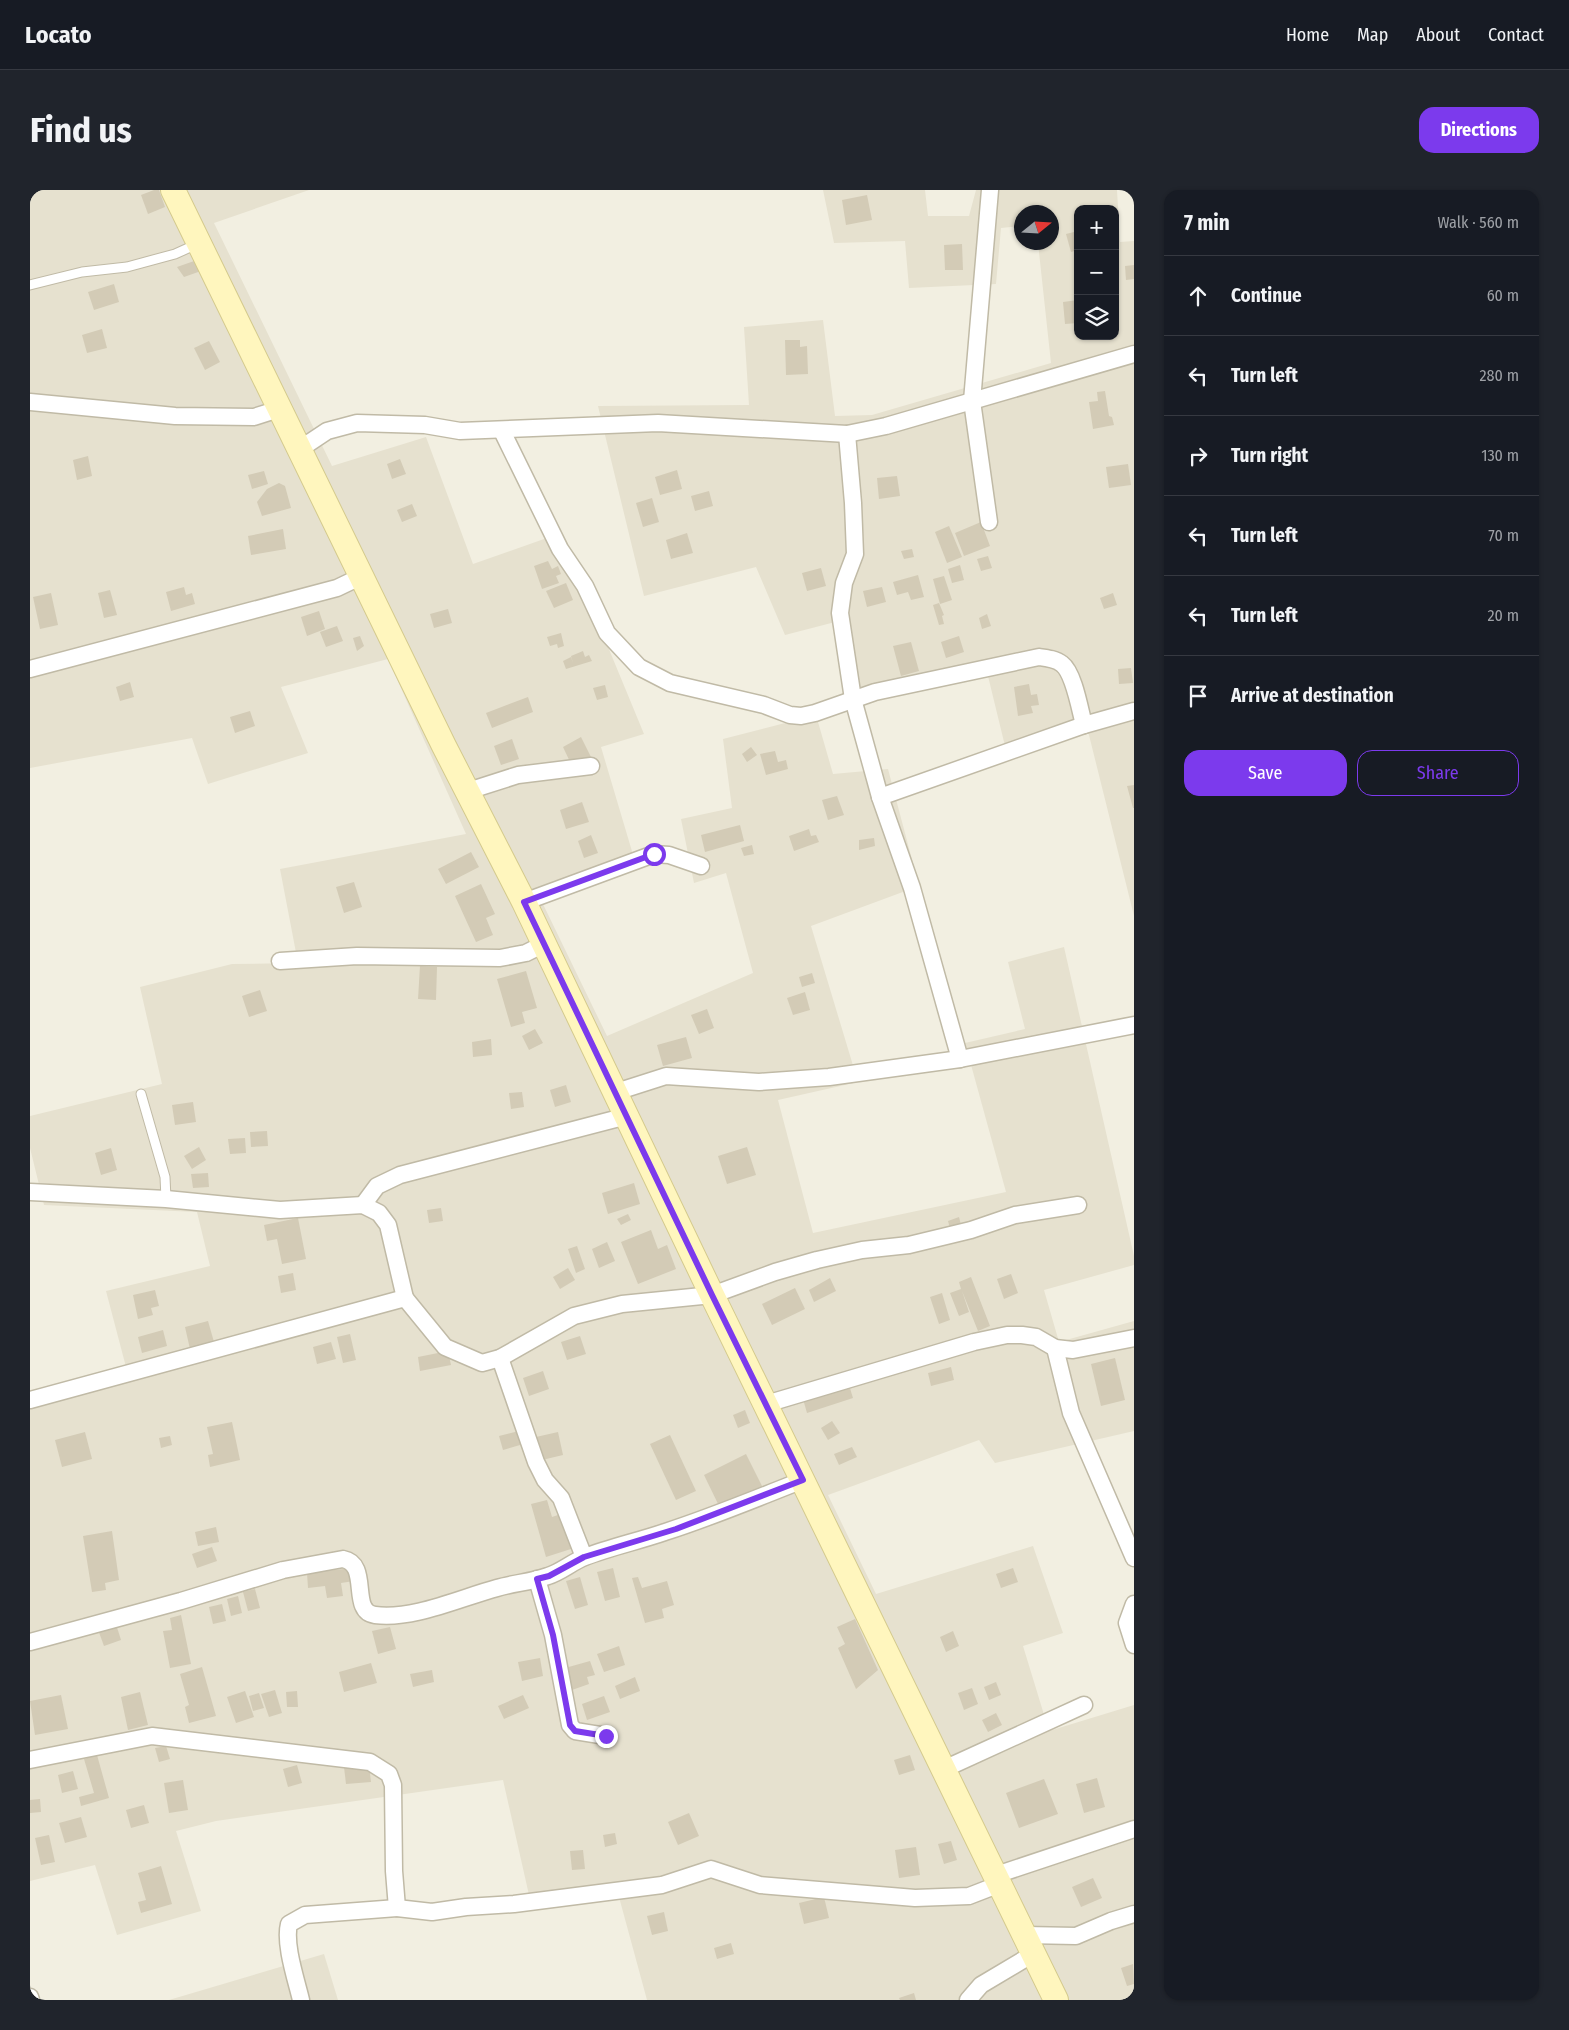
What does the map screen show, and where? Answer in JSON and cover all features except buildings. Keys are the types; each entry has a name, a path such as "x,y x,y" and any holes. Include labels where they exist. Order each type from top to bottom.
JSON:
{"street":[{"path":"173,190 279,409 524,902 712,1295 1056,2000"},
{"path":"989,522 972,401 990,190"},
{"path":"300,449 327,431 357,423 425,425 460,431 502,431 658,423 847,434 886,426 1134,354"},
{"path":"30,402 176,416 254,417 279,409"},
{"path":"502,431 560,549 586,586 607,633 640,667 670,683 764,705 790,715 815,713 875,692 1039,657 1052,659 1063,664 1070,674 1084,725"},
{"path":"847,434 852,486 855,554 844,583 840,613 853,699 880,797 912,888 960,1060"},
{"path":"30,669 337,588 362,576"},
{"path":"880,797 1084,725 1134,710"},
{"path":"468,791 518,775 592,766"},
{"path":"524,902 654,854 669,855 701,866"},
{"path":"280,962 357,956 500,958 526,953 544,944"},
{"path":"616,1092 666,1076 759,1082 830,1077 960,1060 1134,1025"},
{"path":"363,1206 377,1186 400,1175 628,1116"},
{"path":"30,1192 166,1200 280,1210 363,1206 378,1213 388,1225 405,1298 444,1347 482,1363 500,1358 574,1316 622,1304 712,1295 775,1272 817,1260 862,1250 909,1244 970,1230 1015,1215 1078,1205"},
{"path":"30,1400 405,1298"},
{"path":"766,1404 974,1342 1007,1335 1036,1337 1055,1348 1073,1350 1134,1338"},
{"path":"1055,1348 1071,1413 1134,1558"},
{"path":"500,1358 536,1462 545,1480 561,1498 584,1557"},
{"path":"30,1642 182,1601 283,1570 334,1560 351,1560 356,1564 364,1606 373,1615 414,1612 451,1604 498,1588 549,1576 584,1557 676,1529 803,1480"},
{"path":"537,1579 553,1635 570,1725 575,1731 606,1736"},
{"path":"1134,1604 1127,1622 1134,1644"},
{"path":"944,1769 1084,1705"},
{"path":"30,1760 152,1736 370,1762 388,1774 393,1785 394,1871 397,1908"},
{"path":"301,2000 287,1931 289,1924 305,1915 397,1908 432,1912 466,1907 514,1904 662,1885 711,1869 760,1885 915,1898 969,1896 998,1880 1134,1829"},
{"path":"968,2000 981,1985 1029,1945 1076,1936 1111,1921 1134,1914"}],"lane":[{"path":"30,285 82,272 135,266 176,254 200,243"},
{"path":"141,1094 165,1177 166,1200"}],"shaded area":[{"path":"30,190 309,190 214,223 332,466 426,437 473,564 561,533 644,734 601,747 634,858 541,900 607,1036 753,973 726,873 694,883 681,819 732,808 723,739 816,715 833,774 888,769 919,886 811,926 858,1082 778,1100 813,1233 1006,1192 965,1043 1025,1029 1008,962 1064,947 1134,1256 1134,1265 1044,1290 1059,1342 1134,1321 1134,1431 995,1463 979,1440 828,1495 876,1594 1033,1546 1063,1633 1023,1646 1049,1731 1134,1705 1134,2000 647,2000 616,1886 529,1895 503,1780 216,1821 176,1831 201,1911 117,1935 95,1865 30,1881 30,1393 126,1367 106,1291 210,1266 197,1212 44,1205 30,1148 30,1116 162,1084 140,987 232,964 298,963 280,869 466,834 388,659 281,687 308,753 208,784 192,738 30,768"},
{"path":"823,190 925,190 928,216 969,216 976,190 1117,190 1118,205 1074,205 1074,340 1119,340 1119,225 1120,242 1134,241 1134,916 1087,727 1005,746 987,672 861,705 839,621 785,635 756,567 644,596 598,406 749,405 744,327 823,320 835,416 872,415 1051,363 1039,250 1059,250 1059,205 1014,205 1014,227 1001,228 996,284 909,288 905,241 834,243"},
{"path":"324,1954 338,2000 169,2000"}],"route":[{"path":"606,1736 575,1731 570,1725 558,1672 553,1635 537,1579 560,1571 584,1557 676,1529 803,1480 712,1295 524,902 644,856 654,854"}]}
